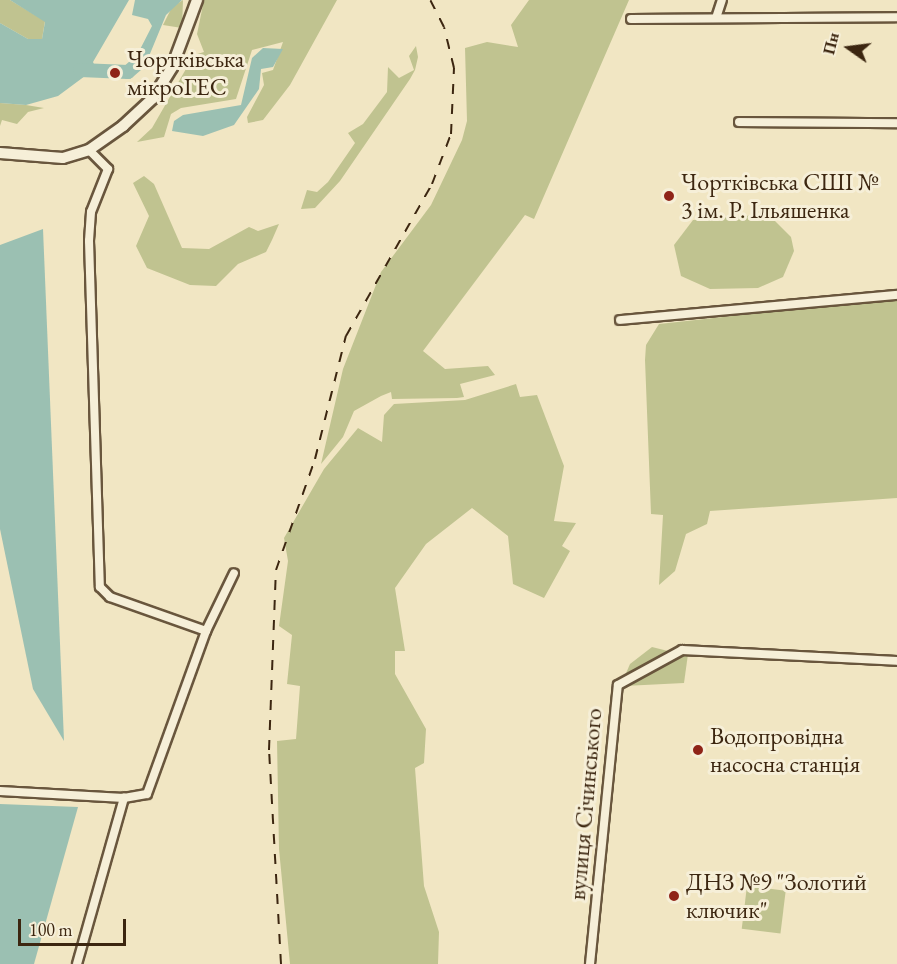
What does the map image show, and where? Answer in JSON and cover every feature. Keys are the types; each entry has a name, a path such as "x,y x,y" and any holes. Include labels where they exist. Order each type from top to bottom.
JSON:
{"street":[{"path":"0,153 63,158 89,150 153,98 192,20 197,0"},
{"path":"716,18 722,0"},
{"path":"631,19 897,17"},
{"path":"740,122 897,123"},
{"path":"89,150 108,169 91,212 89,241 100,587 110,597 206,631"},
{"path":"620,320 897,295"},
{"path":"0,791 124,798 147,794 206,631 234,573"},
{"name":"вулиця Січинського","path":"590,964 618,685 682,650 897,660"},
{"path":"77,964 124,798"}],"green space":[{"path":"0,0 10,0 45,21 42,39 28,39 0,23"},
{"path":"183,0 182,28 163,25 172,7"},
{"path":"204,0 337,0 290,85 263,120 248,123 247,117 264,85 262,73 273,70 283,42 252,50 236,99 181,108 171,114 164,137 137,142 152,128 194,55 204,52 197,34"},
{"path":"529,0 629,0 534,219 525,215 423,351 445,369 488,366 495,375 460,384 464,397 392,399 391,392 381,396 354,411 343,437 321,464 343,369 381,272 431,205 462,140 467,121 465,48 487,42 518,47 511,25"},
{"path":"416,46 418,57 415,70 410,79 340,181 315,208 301,209 307,190 317,192 328,182 355,143 348,133 363,124 387,92 388,67 399,78 414,70 409,56"},
{"path":"0,103 44,108 28,112 17,124 2,120 0,126"},
{"path":"144,176 154,184 182,248 209,249 249,227 258,231 279,224 266,252 238,264 216,286 190,285 147,268 136,246 149,216 133,183"},
{"path":"757,215 771,217 791,237 794,251 783,277 758,288 710,289 681,276 674,245 693,220"},
{"path":"897,298 897,498 710,511 707,524 686,534 675,571 659,585 663,515 651,514 645,360 646,345 659,324"},
{"path":"516,384 520,397 537,395 564,466 554,521 576,523 562,546 570,551 544,598 513,584 508,536 472,508 426,544 395,588 405,651 395,651 395,674 426,729 424,763 415,768 424,886 439,932 438,964 290,964 279,849 277,741 296,739 300,686 287,684 292,635 279,626 288,561 284,538 324,469 358,428 382,442 384,415 394,404 465,400"},
{"path":"652,647 668,651 624,678 630,664"},
{"path":"682,654 688,654 684,683 624,686"},
{"path":"747,886 786,891 780,933 742,929"}],"shaded area":[{"path":"10,0 129,0 93,62 98,73 85,76 58,96 26,105 0,103 0,23 28,39 42,39 45,22"},
{"path":"135,0 182,0 166,15 147,61 133,76 130,69 152,26 148,19 132,15"},
{"path":"263,48 283,49 273,67 261,69 259,89 234,125 203,136 172,131 174,121 183,115 241,105 252,58"},
{"path":"43,229 64,741 33,689 0,529 0,245"},
{"path":"0,804 78,807 34,964 0,964"}],"waterway":[{"path":"80,70 128,72 142,60"}],"railway":[{"path":"281,964 269,750 276,570 315,459 346,336 432,184 451,134 454,68 444,27 430,0"}],"place":[{"name":"Чортківська мікроГЕС","path":"115,73"},
{"name":"Чортківська СШІ № 3 ім. Р. Ільяшенка","path":"669,196"},
{"name":"Водопровідна насосна станція","path":"698,750"},
{"name":"ДНЗ №9 \"Золотий ключик\"","path":"674,896"}]}
